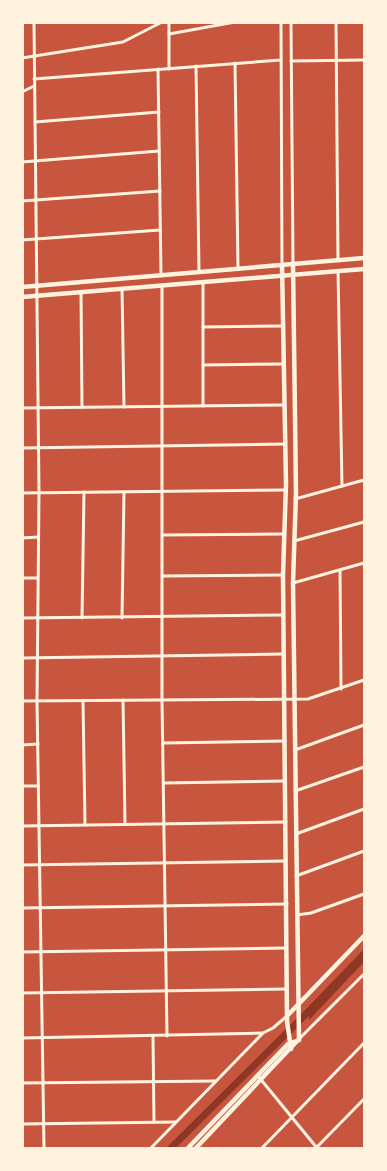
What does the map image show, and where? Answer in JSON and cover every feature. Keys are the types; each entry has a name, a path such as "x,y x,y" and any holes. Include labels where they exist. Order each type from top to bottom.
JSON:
{"street":[{"path":"34,22 39,493 36,618 44,1148"},
{"path":"22,58 124,42 162,22"},
{"path":"169,22 169,69"},
{"path":"169,34 235,22"},
{"path":"280,22 286,490 284,654 287,1021 288,1042 291,1049"},
{"path":"291,22 295,499 293,583 299,1040"},
{"path":"336,22 338,260"},
{"path":"34,79 281,60"},
{"path":"291,61 364,60"},
{"path":"235,64 238,269"},
{"path":"196,66 200,272"},
{"path":"158,70 161,275"},
{"path":"22,92 34,86"},
{"path":"35,122 159,112"},
{"path":"22,162 159,151"},
{"path":"22,201 160,191"},
{"path":"22,240 160,230"},
{"path":"22,286 364,258"},
{"path":"22,297 364,269"},
{"path":"338,271 342,486"},
{"path":"203,282 203,406"},
{"path":"162,286 164,406 162,700 167,1036"},
{"path":"122,289 124,407"},
{"path":"81,292 82,407"},
{"path":"203,327 283,326"},
{"path":"203,366 284,364"},
{"path":"22,408 284,405"},
{"path":"22,448 285,444"},
{"path":"295,499 364,480"},
{"path":"22,493 286,490"},
{"path":"82,618 84,492"},
{"path":"122,618 124,492"},
{"path":"294,541 364,522"},
{"path":"164,535 284,534"},
{"path":"22,538 38,537"},
{"path":"293,583 364,563"},
{"path":"340,570 341,689"},
{"path":"163,576 284,575"},
{"path":"22,578 37,578"},
{"path":"22,618 284,615"},
{"path":"22,658 284,654"},
{"path":"22,702 314,698 364,680"},
{"path":"123,700 125,824"},
{"path":"84,701 85,825"},
{"path":"295,751 364,725"},
{"path":"163,743 285,741"},
{"path":"22,745 38,744"},
{"path":"295,792 364,767"},
{"path":"164,784 285,781"},
{"path":"22,786 38,786"},
{"path":"295,834 364,809"},
{"path":"22,826 286,822"},
{"path":"296,876 364,851"},
{"path":"22,865 286,862"},
{"path":"296,915 311,913 364,894"},
{"path":"22,908 287,904"},
{"path":"151,1148 263,1033 288,1015 364,936"},
{"path":"22,952 287,948"},
{"path":"188,1148 291,1049 364,974"},
{"path":"361,978 364,981"},
{"path":"22,993 288,989"},
{"path":"22,1038 263,1033"},
{"path":"153,1036 154,1122"},
{"path":"196,1148 259,1078 288,1042 299,1040"},
{"path":"262,1148 364,1043"},
{"path":"259,1078 316,1148 364,1099"},
{"path":"22,1084 216,1081"},
{"path":"22,1124 177,1122"}],"shaded area":[{"path":"364,949 364,962 309,1020 309,1006"}],"waterway":[{"path":"171,1148 314,1006"}]}
